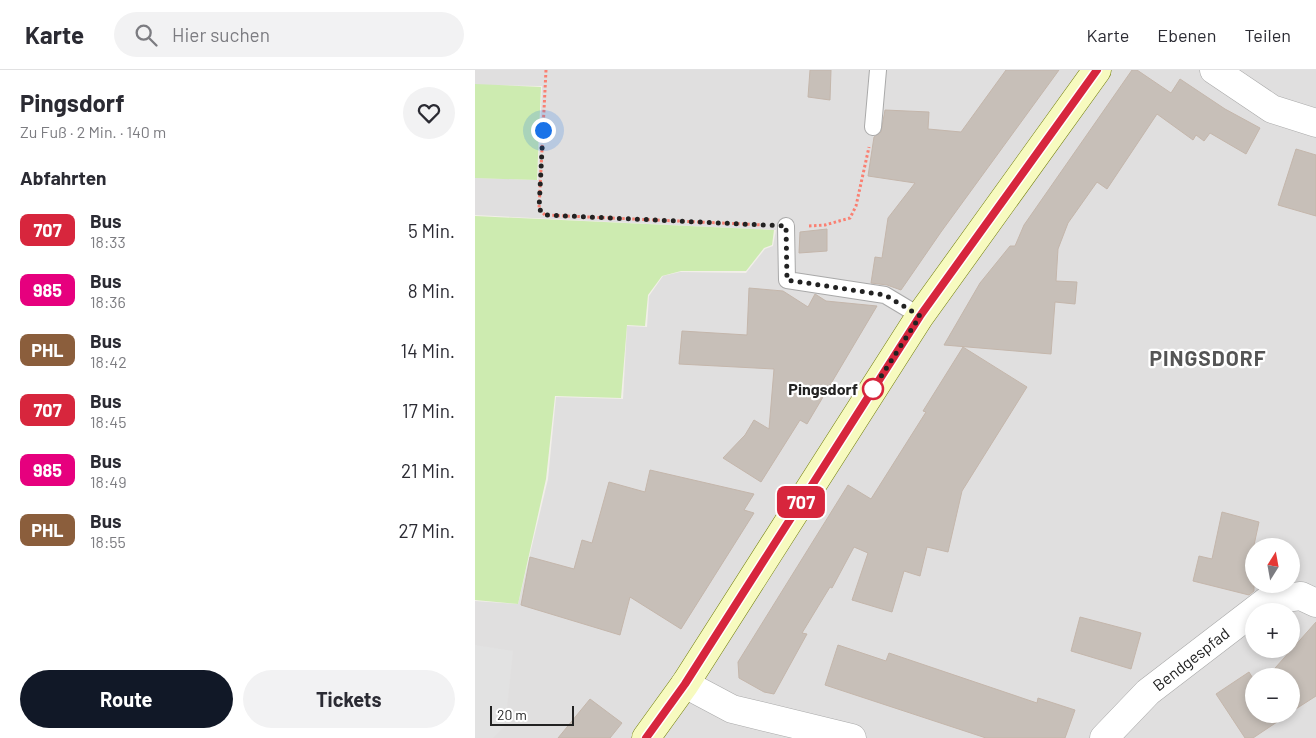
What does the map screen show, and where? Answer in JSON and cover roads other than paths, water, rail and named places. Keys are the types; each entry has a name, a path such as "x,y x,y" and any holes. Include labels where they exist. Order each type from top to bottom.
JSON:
{"main road":[{"path":"646,738 685,684 920,316 1097,70"}],"street":[{"path":"1214,70 1272,109 1316,123"},
{"name":"Bendgespfad","path":"1104,738 1148,692 1268,600 1301,596 1316,603"},
{"path":"685,684 732,709 835,736"}],"lane":[{"path":"873,127 878,70"},
{"path":"786,226 787,280 885,295 920,316"}],"place":[{"name":"Pingsdorf","path":"873,389"}],"district":[{"name":"PINGSDORF","path":"1208,359"}]}
